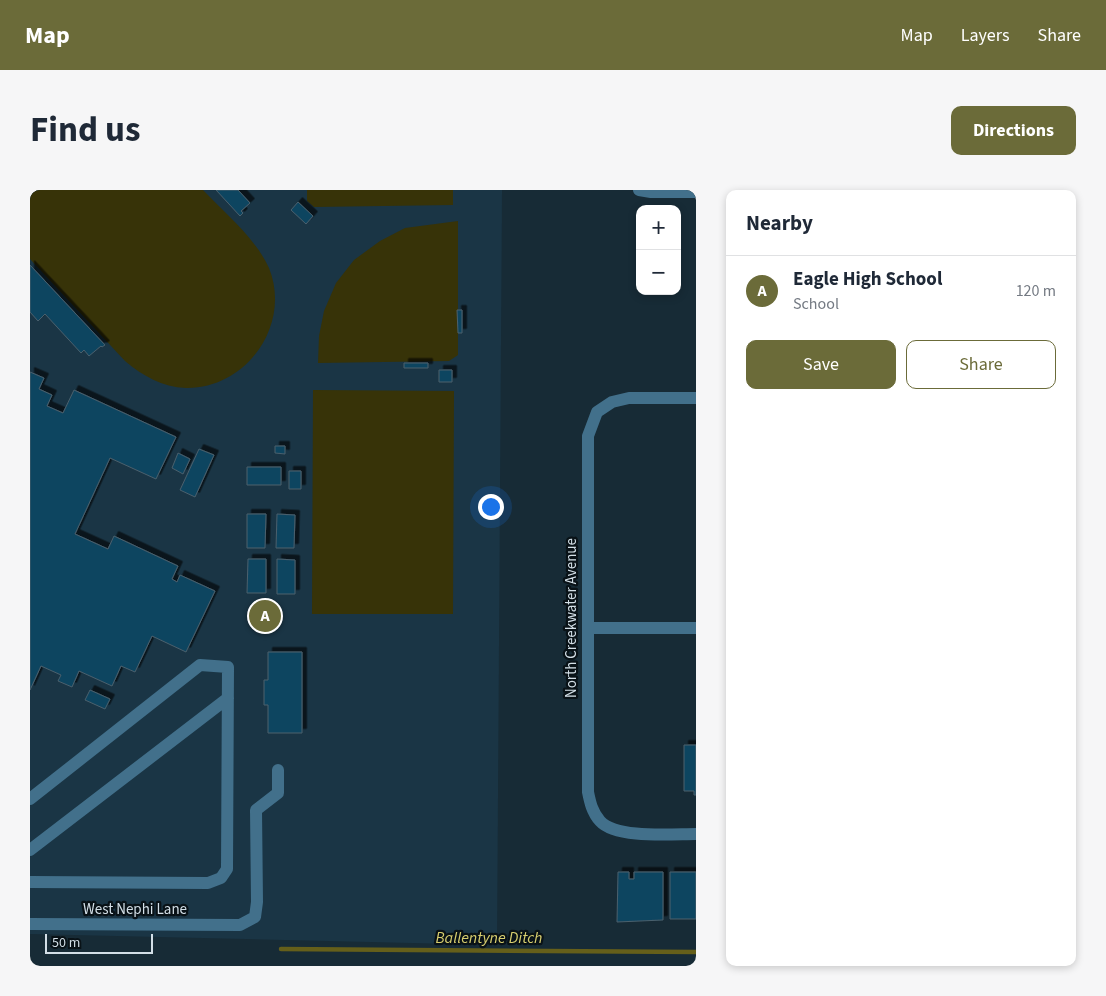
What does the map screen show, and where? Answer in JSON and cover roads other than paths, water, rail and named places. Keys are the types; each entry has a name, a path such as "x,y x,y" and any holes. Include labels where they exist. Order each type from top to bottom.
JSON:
{"street":[{"path":"639,190 651,192 696,192"},
{"name":"North Creekwater Avenue","path":"696,398 629,398 612,402 597,412 588,436 588,792 592,810 601,822 612,829 628,833 696,834"},
{"path":"588,628 696,628"},
{"path":"30,800 200,665 228,667 227,869 221,878 208,883 30,882"},
{"path":"30,850 228,698"},
{"name":"West Nephi Lane","path":"30,924 240,925 255,917 257,902 256,810 278,792 278,770"}],"waterway":[{"name":"Ballentyne Ditch","path":"281,949 696,952"}],"place":[{"name":"Eagle High School","path":"265,616"}]}
